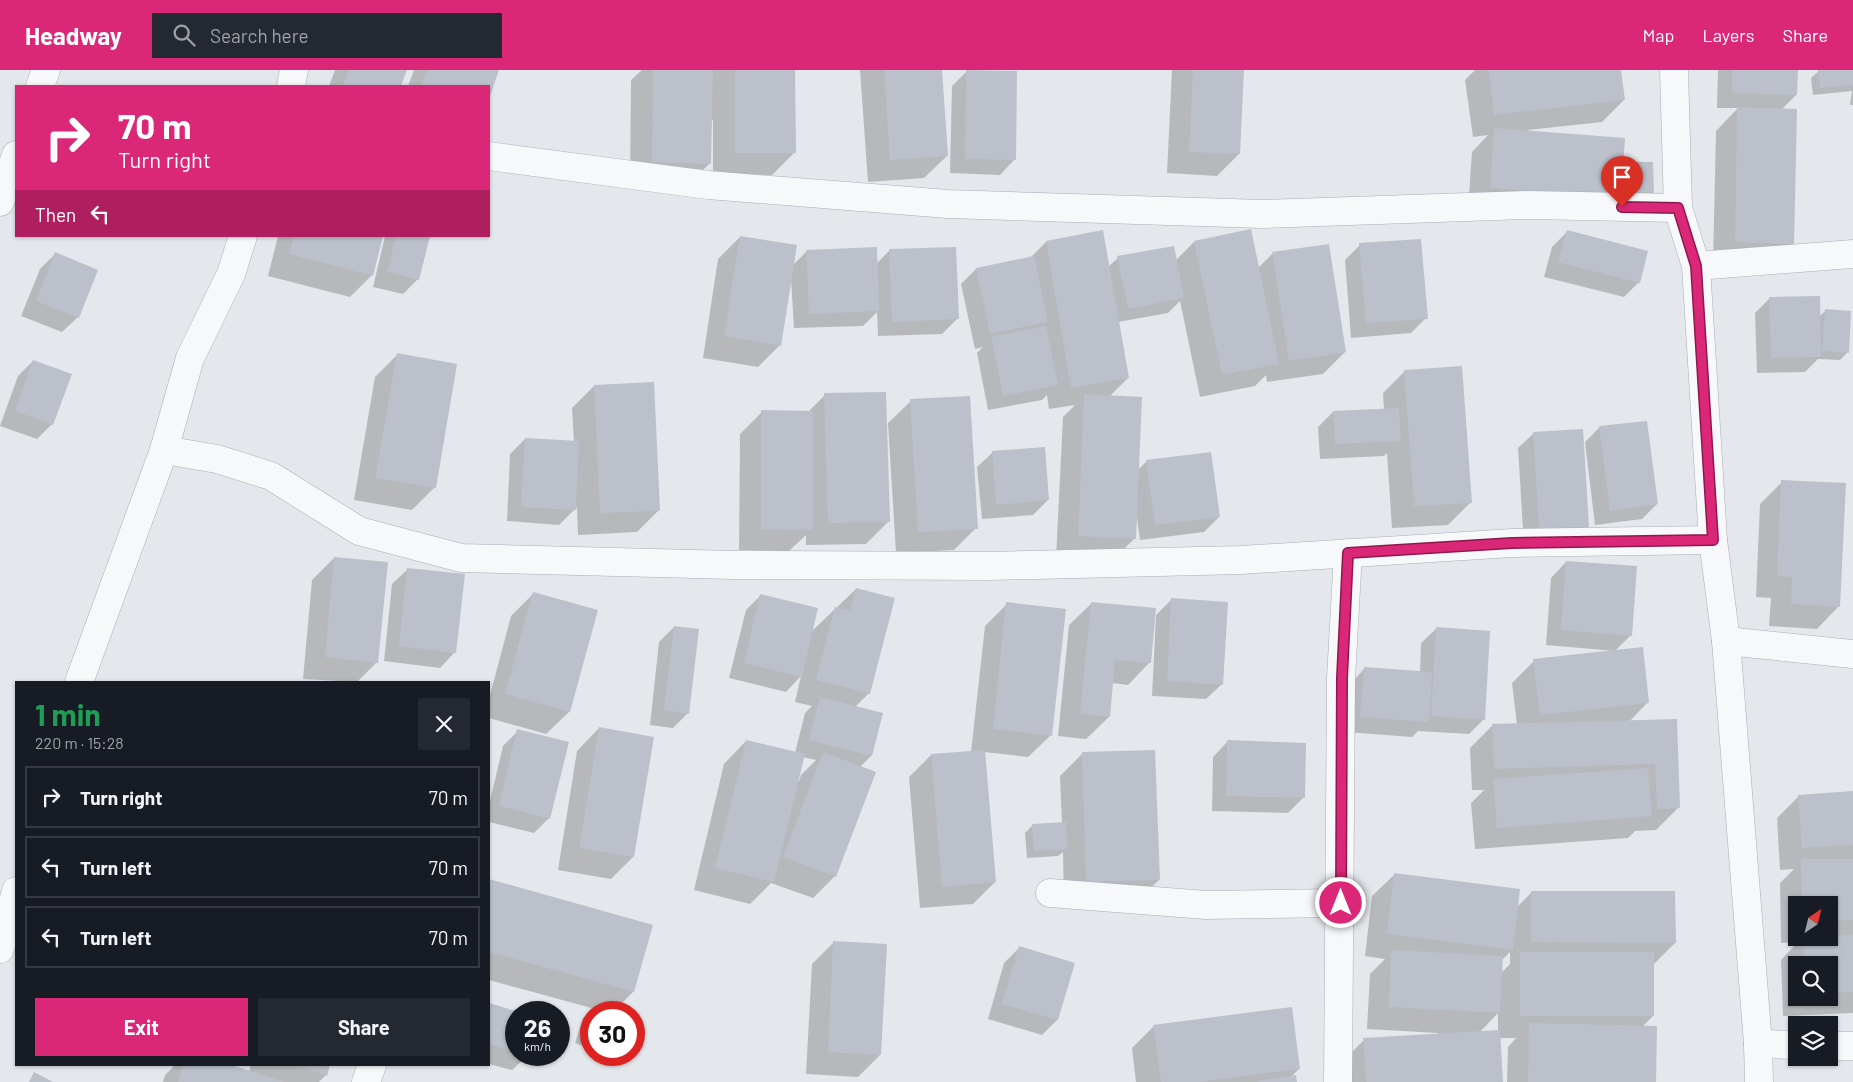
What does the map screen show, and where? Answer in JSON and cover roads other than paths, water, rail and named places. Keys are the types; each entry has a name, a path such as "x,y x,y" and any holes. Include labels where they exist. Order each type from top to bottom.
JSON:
{"street":[{"path":"40,85 46,70"},
{"path":"291,85 294,70"},
{"path":"1674,70 1678,208 1696,266 1713,540 1726,641 1758,1044 1758,1082"},
{"path":"490,156 708,185 948,204 1263,214 1530,205 1678,208"},
{"path":"0,202 15,159"},
{"path":"79,681 164,450 190,358 231,274 243,237"},
{"path":"1696,266 1853,254"},
{"path":"164,450 217,458 271,476 359,531 461,558 732,565 990,566 1241,560 1512,543 1713,540"},
{"path":"1338,1082 1342,678 1348,553"},
{"path":"1726,641 1853,654"},
{"path":"1050,893 1206,904 1341,903"},
{"path":"0,950 15,894"},
{"path":"1758,1044 1788,1045"},
{"path":"1838,1046 1853,1046"},
{"path":"366,1082 372,1066"}]}
